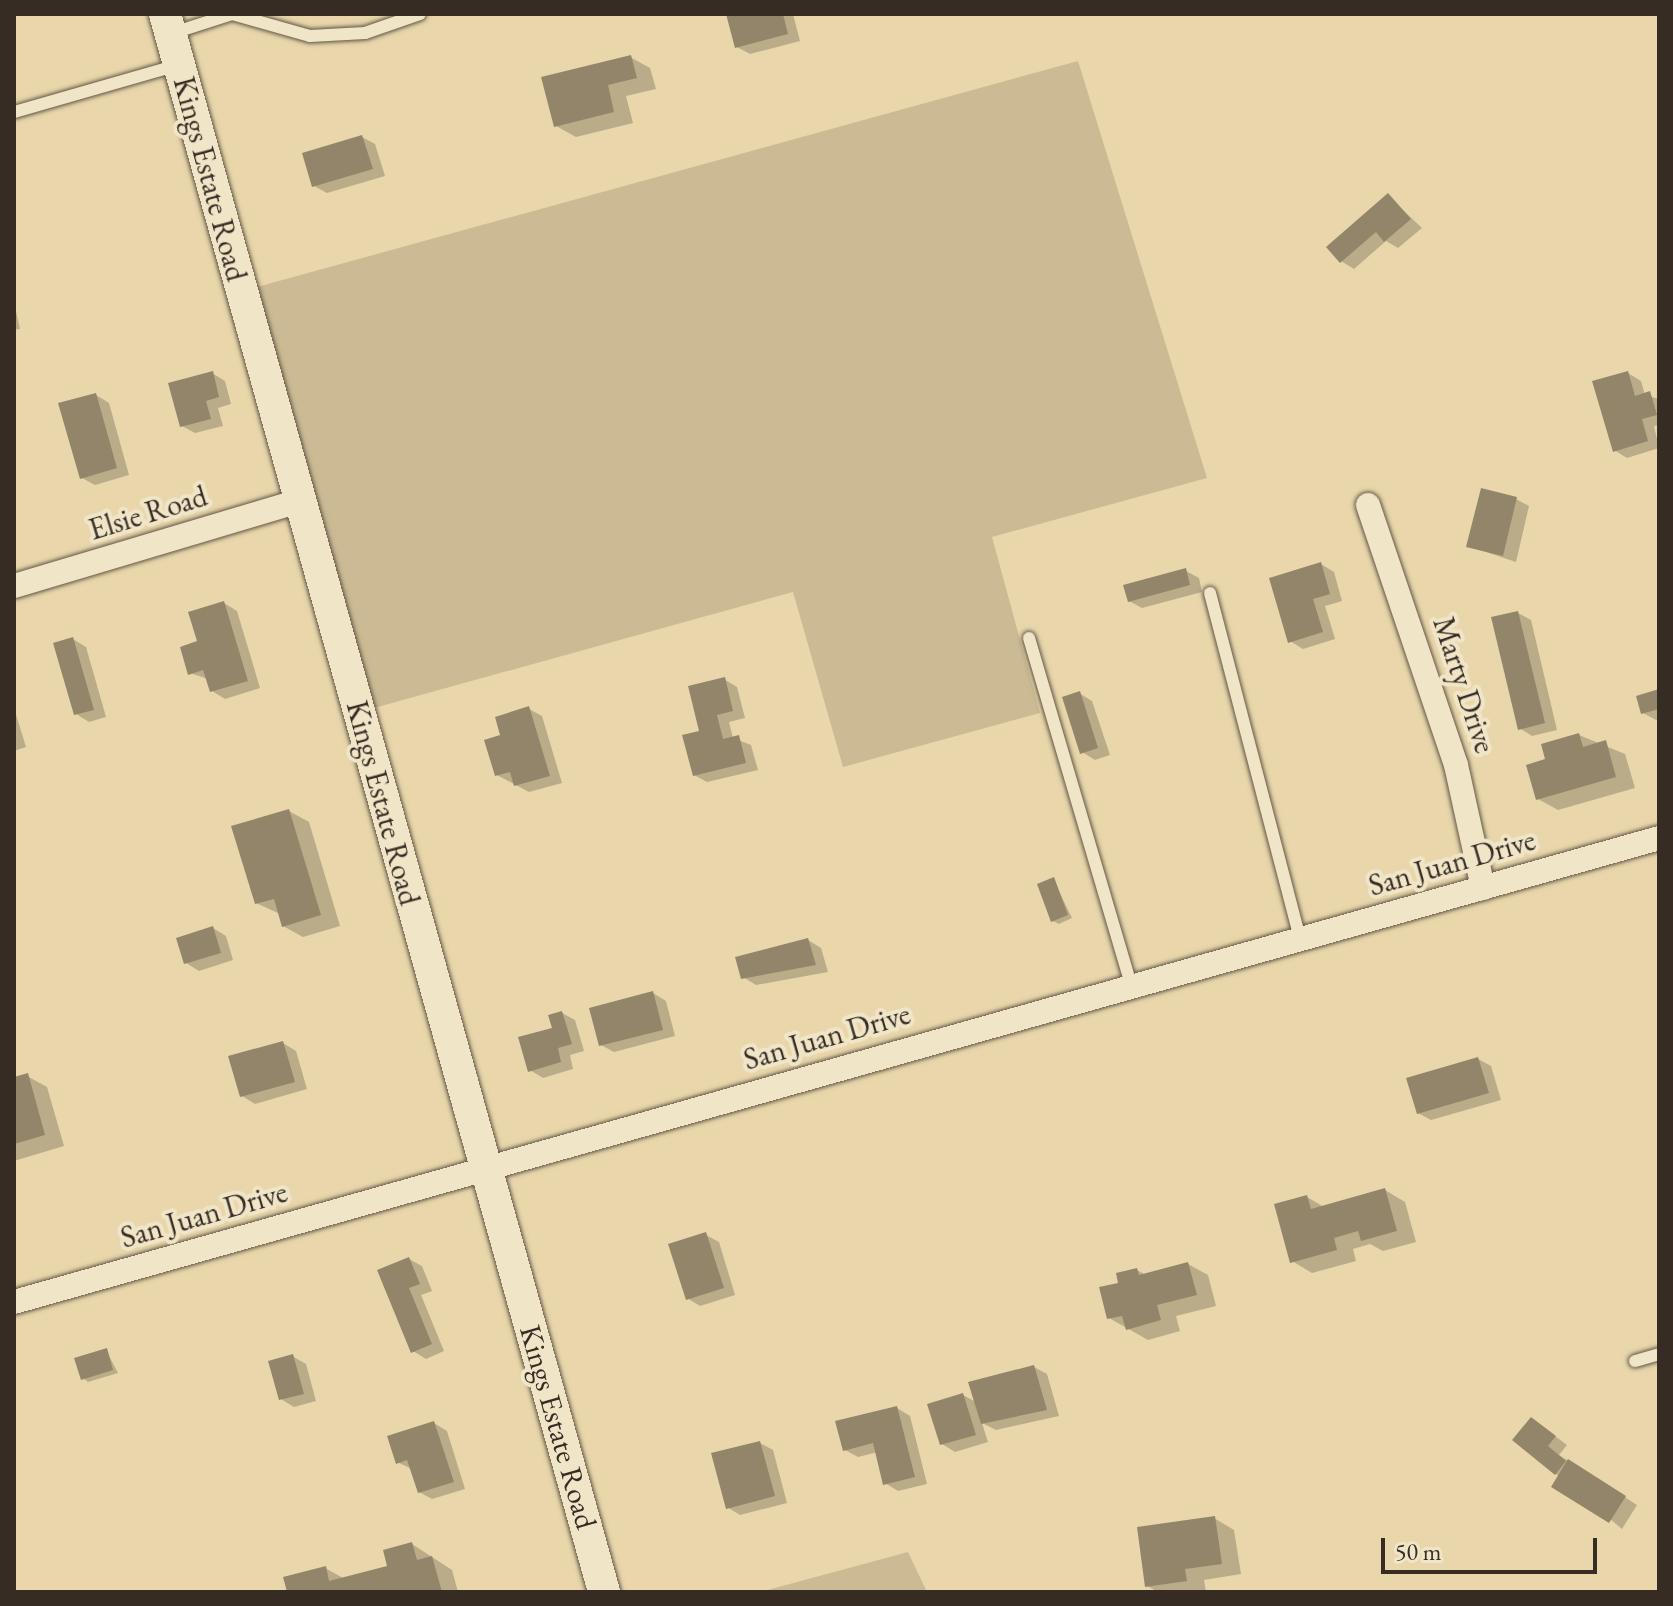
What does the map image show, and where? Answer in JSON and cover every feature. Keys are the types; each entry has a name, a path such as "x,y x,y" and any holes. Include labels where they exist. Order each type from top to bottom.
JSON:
{"street":[{"name":"Kings Estate Road","path":"168,24 604,1592"},
{"name":"Elsie Road","path":"14,586 299,501"},
{"name":"Marty Drive","path":"1368,505 1456,765 1483,888"},
{"name":"San Juan Drive","path":"14,1302 1659,838"}],"lane":[{"path":"168,24 232,14 310,36 365,33 420,14"},
{"path":"14,112 178,65"},
{"path":"1210,593 1300,939"},
{"path":"1029,638 1131,985"},
{"path":"1635,1361 1659,1354"}],"shaded area":[{"path":"1078,61 1207,478 992,537 1040,713 843,767 793,592 374,708 257,287"},
{"path":"908,1552 927,1592 760,1592"}],"building":[{"path":"726,14 783,14 788,34 735,48"},
{"path":"631,55 637,78 608,85 614,112 554,127 541,77"},
{"path":"362,135 373,169 312,187 302,153"},
{"path":"1388,193 1411,219 1384,242 1376,232 1340,263 1326,247"},
{"path":"213,371 219,397 206,401 211,419 180,427 168,383"},
{"path":"1628,371 1635,396 1650,391 1657,415 1642,419 1648,441 1613,452 1592,381"},
{"path":"96,393 117,468 80,479 58,403"},
{"path":"1481,488 1517,497 1503,556 1466,547"},
{"path":"1321,562 1330,594 1313,599 1323,632 1288,643 1269,578"},
{"path":"1186,568 1190,585 1128,602 1123,585"},
{"path":"224,601 248,681 210,692 203,670 188,675 180,647 197,641 188,612"},
{"path":"1518,611 1545,723 1518,730 1491,617"},
{"path":"73,637 94,710 74,715 53,643"},
{"path":"725,677 733,711 717,715 723,739 739,735 746,763 693,776 682,735 699,731 688,686"},
{"path":"1659,689 1659,709 1641,714 1636,696"},
{"path":"1080,691 1098,748 1080,754 1062,697"},
{"path":"529,706 550,776 514,786 510,772 495,776 484,740 500,735 495,717"},
{"path":"1579,733 1583,747 1606,740 1616,777 1536,800 1526,765 1545,759 1541,744"},
{"path":"289,809 321,915 282,927 274,899 255,904 231,826"},
{"path":"1054,877 1068,915 1051,922 1037,884"},
{"path":"213,926 221,953 184,964 176,938"},
{"path":"808,938 816,965 741,979 735,957"},
{"path":"653,991 663,1030 599,1046 589,1008"},
{"path":"562,1011 572,1044 558,1048 561,1062 528,1072 518,1037 552,1028 548,1015"},
{"path":"283,1041 295,1082 240,1097 228,1056"},
{"path":"1478,1057 1489,1093 1417,1114 1406,1078"},
{"path":"28,1073 45,1135 14,1144 14,1077"},
{"path":"1385,1188 1397,1231 1361,1241 1358,1231 1334,1238 1337,1250 1290,1263 1274,1204 1307,1195 1311,1209"},
{"path":"706,1232 724,1288 686,1300 668,1244"},
{"path":"409,1257 420,1284 409,1288 432,1344 411,1353 377,1270"},
{"path":"1188,1262 1197,1295 1157,1305 1161,1320 1126,1330 1122,1316 1107,1319 1099,1287 1118,1283 1116,1273 1137,1268 1139,1275"},
{"path":"107,1348 113,1370 81,1380 74,1358"},
{"path":"293,1354 304,1394 279,1400 268,1361"},
{"path":"1034,1365 1047,1410 981,1424 968,1382"},
{"path":"963,1393 976,1435 940,1445 927,1404"},
{"path":"897,1406 915,1477 883,1485 873,1443 843,1451 835,1421"},
{"path":"1531,1417 1556,1436 1548,1446 1566,1461 1555,1475 1512,1440"},
{"path":"434,1421 454,1482 418,1493 407,1460 396,1464 387,1436"},
{"path":"760,1441 775,1496 726,1509 711,1453"},
{"path":"1568,1459 1626,1496 1609,1523 1551,1487"},
{"path":"1215,1516 1222,1564 1185,1569 1187,1581 1145,1587 1137,1527"},
{"path":"412,1542 417,1560 432,1556 442,1592 287,1592 283,1577 326,1566 329,1581 387,1566 383,1550"}]}
